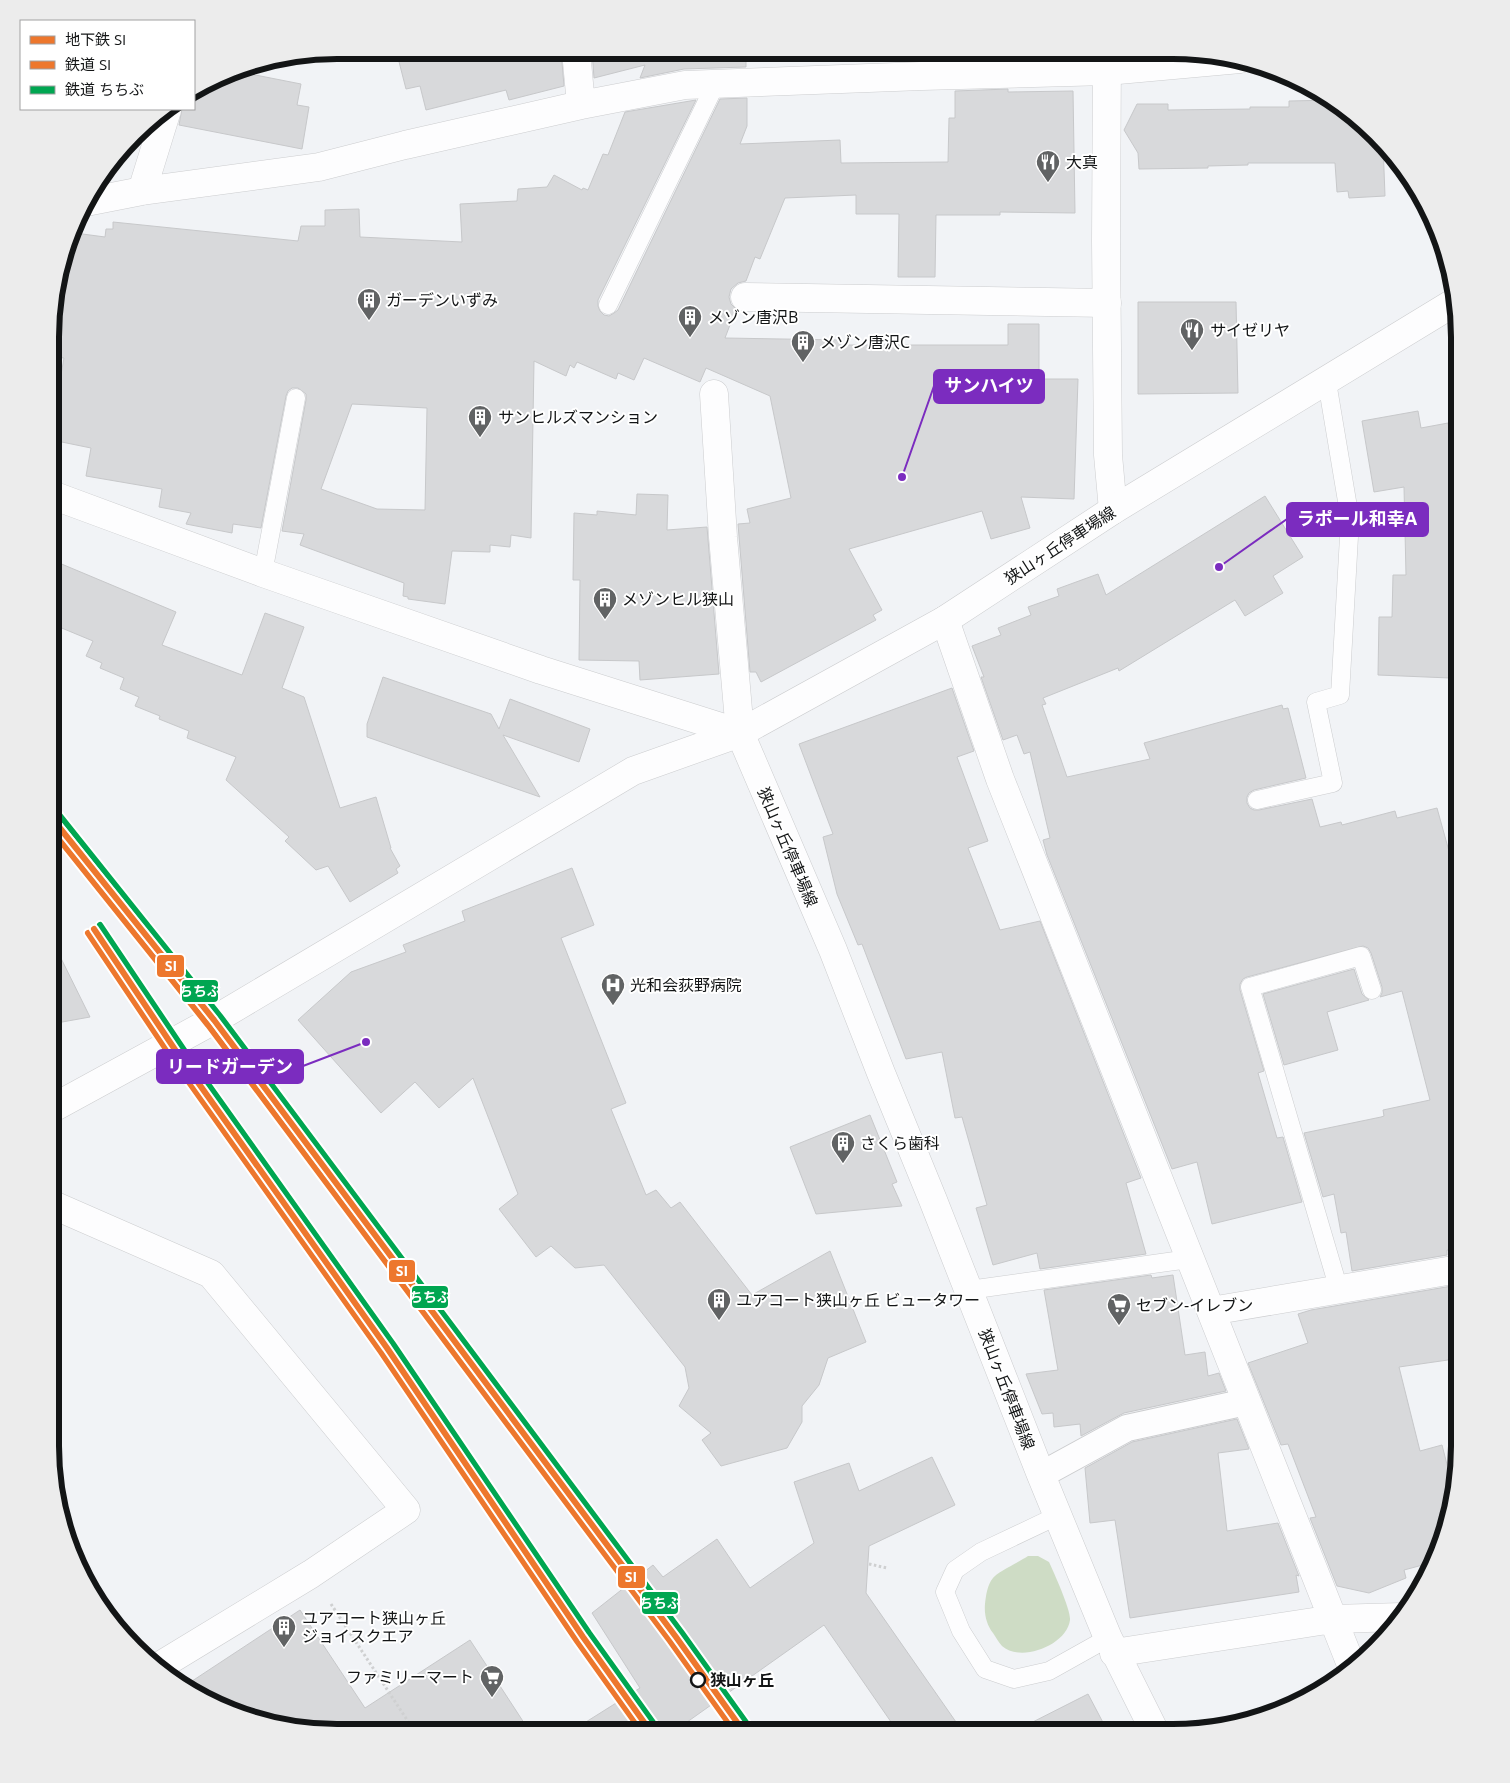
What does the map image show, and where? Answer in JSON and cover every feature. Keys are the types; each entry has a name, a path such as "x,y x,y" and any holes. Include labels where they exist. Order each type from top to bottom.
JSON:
{"street":[{"path":"577,59 581,105"},
{"path":"95,200 142,191 319,167 405,145 581,105 685,86 714,85 922,64 1203,60"},
{"path":"1107,61 1108,455 1113,510"},
{"path":"142,191 164,119"},
{"path":"745,297 1107,303"},
{"name":"狭山ヶ丘停車場線","path":"1150,1724 1111,1646 832,950 740,733 945,620 1113,510 1327,382 1449,305"},
{"path":"714,394 723,537 740,733"},
{"path":"59,497 263,573 541,670 740,733"},
{"path":"945,620 1000,779 1349,1661"},
{"path":"59,1105 214,1020 633,770 740,733"},
{"path":"59,1208 211,1274 406,1510 311,1574 164,1663"},
{"path":"1211,1311 1451,1271"},
{"path":"1041,1475 1127,1428 1246,1402"},
{"path":"1111,1646 1333,1620 1392,1617"}],"lane":[{"path":"608,305 714,85"},
{"path":"1257,800 1333,783 1316,702 1340,695 1350,518 1327,382"},
{"path":"263,573 296,398"},
{"path":"1339,1290 1250,987 1361,956 1372,990"},
{"path":"969,1290 1189,1259"},
{"path":"1058,1516 980,1552 955,1570 946,1592 961,1631 985,1669 1014,1679 1049,1671 1111,1646"}],"path":[{"path":"868,1564 887,1568"},
{"path":"311,1574 410,1724"}],"green space":[{"path":"1028,1556 1038,1556 1049,1562 1065,1600 1070,1620 1067,1629 1061,1637 1052,1644 1042,1649 1020,1653 1010,1651 999,1643 988,1623 985,1604 988,1587 993,1578"}],"building":[{"path":"398,59 562,59 564,86 509,100 506,90 426,110 420,86 406,89"},
{"path":"593,59 746,59 746,67 684,69 640,78 645,65 594,78"},
{"path":"249,74 301,84 297,105 309,107 302,149 179,125 182,110 195,110 195,98 214,87"},
{"path":"1008,89 1008,92 1073,91 1075,213 1000,212 1000,215 936,215 935,277 898,277 899,214 856,214 856,195 785,198 760,259 755,257 746,281 738,283 731,289 729,297 731,304 736,309 725,338 840,340 840,345 1008,345 1008,324 1039,324 1039,379 1078,379 1074,499 1021,497 1030,528 991,539 982,511 849,549 882,610 873,615 876,620 761,682 756,672 750,672 738,524 750,523 747,509 791,498 770,396 706,368 700,382 644,358 634,380 618,373 616,379 577,362 574,368 570,365 566,376 534,361 531,538 511,535 510,547 490,545 490,552 452,551 445,604 408,599 408,597 403,596 404,583 300,545 304,534 282,531 306,400 306,394 298,388 292,388 286,396 261,528 233,524 232,533 186,524 191,513 159,507 162,489 86,476 91,448 59,441 59,386 64,358 59,358 59,319 68,265 79,234 105,237 106,229 113,229 113,222 298,241 301,226 325,226 325,210 359,209 360,237 462,242 460,204 517,201 518,189 547,187 554,175 582,190 583,188 588,190 603,154 608,155 625,112 696,100 598,300 600,311 604,315 609,316 618,310 720,99 747,98 747,126 740,144 840,140 841,163 948,162 949,118 955,118 955,91","holes":["352,404 427,408 425,510 377,509 321,489"]},
{"path":"1319,100 1342,116 1370,140 1383,156 1385,196 1349,198 1348,191 1337,192 1335,163 1248,163 1248,165 1208,166 1208,168 1139,169 1138,153 1124,130 1137,104 1168,104 1168,110 1250,109 1250,107 1289,107 1289,101"},
{"path":"1138,302 1236,302 1238,393 1138,394"},
{"path":"1418,411 1421,428 1448,423 1451,440 1450,678 1378,675 1379,617 1392,617 1393,575 1406,575 1404,487 1374,492 1362,421"},
{"path":"637,494 668,495 667,530 707,527 719,674 640,680 639,661 579,660 580,580 573,580 574,513 597,515 597,511 636,515"},
{"path":"1265,496 1303,557 1273,576 1283,593 1245,616 1235,600 1119,671 1118,668 1043,698 1046,704 1042,705 1067,777 1150,759 1144,743 1282,705 1283,709 1288,708 1306,778 1254,790 1247,797 1247,803 1250,808 1259,810 1312,799 1320,827 1341,822 1342,825 1395,811 1397,818 1437,808 1451,859 1451,1250 1447,1250 1447,1255 1352,1271 1346,1232 1341,1233 1334,1194 1323,1197 1304,1133 1381,1117 1384,1116 1383,1110 1430,1100 1402,991 1380,997 1382,987 1371,953 1368,948 1363,946 1247,977 1240,984 1240,990 1264,1071 1258,1073 1277,1138 1283,1137 1302,1202 1212,1224 1197,1162 1172,1169 1047,855 1043,840 1050,838 1030,752 1024,754 1017,735 1003,740 981,677 984,677 972,646 1001,635 998,628 1031,615 1028,607 1059,596 1057,589 1098,574 1106,595"},
{"path":"59,563 176,612 162,645 242,675 265,613 304,627 282,688 304,697 340,808 376,797 390,848 400,866 396,869 398,873 350,902 328,866 316,870 285,841 289,837 226,780 236,757 187,738 189,731 159,719 160,716 135,706 139,697 120,689 124,678 100,668 102,663 86,656 93,641 59,627"},
{"path":"383,677 491,714 499,729 510,699 590,729 579,762 503,735 540,797 367,737 367,724"},
{"path":"952,688 974,751 957,757 988,841 968,848 1000,930 1040,921 1141,1178 1126,1183 1146,1254 1040,1269 1037,1253 993,1265 976,1208 987,1205 962,1117 955,1118 942,1052 906,1059 862,944 858,945 837,894 823,837 833,834 799,744"},
{"path":"572,868 594,925 561,938 626,1103 611,1109 646,1195 656,1190 671,1208 680,1202 752,1295 830,1251 866,1342 828,1358 819,1385 802,1406 802,1422 787,1448 721,1466 702,1440 711,1433 679,1406 689,1388 685,1367 604,1265 575,1268 551,1246 536,1257 499,1209 518,1194 473,1078 439,1108 415,1082 381,1113 298,1020 351,972 406,952 403,945 465,921 462,911"},
{"path":"59,954 90,1017 59,1023"},
{"path":"1354,969 1362,994 1369,1000 1327,1012 1338,1050 1284,1065 1263,994"},
{"name":"さくら歯科","path":"870,1115 897,1182 892,1184 902,1206 816,1214 790,1147"},
{"path":"1151,1275 1152,1278 1173,1275 1185,1355 1205,1352 1208,1376 1219,1373 1226,1391 1124,1413 1081,1436 1080,1424 1054,1427 1053,1413 1042,1414 1026,1374 1058,1370 1044,1290"},
{"path":"1451,1286 1451,1353 1448,1360 1399,1367 1420,1451 1442,1445 1450,1475 1442,1518 1425,1564 1404,1570 1406,1578 1369,1593 1337,1586 1310,1518 1316,1517 1288,1444 1281,1445 1248,1363 1308,1343 1298,1314 1311,1310"},
{"path":"1237,1419 1249,1449 1218,1453 1227,1531 1278,1523 1299,1576 1296,1575 1299,1592 1130,1618 1115,1520 1090,1523 1085,1468 1132,1442"},
{"path":"932,1457 955,1505 869,1546 866,1593 957,1724 892,1724 824,1625 684,1724 583,1724 640,1688 592,1613 653,1565 663,1577 717,1539 750,1588 814,1543 794,1482 849,1463 859,1491"},
{"path":"300,1610 365,1708 470,1640 525,1724 319,1724 301,1722 265,1715 231,1703 214,1696 191,1682"},
{"path":"1088,1694 1104,1724 1029,1724"}],"metro line":[{"name":"SI","path":"59,827 214,1020 676,1637 738,1724"},
{"name":"SI","path":"94,929 182,1060 387,1348 583,1637 645,1724"}],"rail line":[{"name":"ちちぶ","path":"59,815 220,1016 682,1633 747,1724"},
{"name":"SI","path":"59,839 208,1025 670,1641 729,1724"},
{"name":"ちちぶ","path":"100,925 188,1056 393,1344 589,1633 654,1724"},
{"name":"SI","path":"88,933 176,1064 381,1352 577,1641 636,1724"}],"place":[{"name":"大真","path":"1048,183"},
{"name":"ガーデンいずみ","path":"369,321"},
{"name":"メゾン唐沢B","path":"690,338"},
{"name":"サイゼリヤ","path":"1192,351"},
{"name":"メゾン唐沢C","path":"803,363"},
{"name":"サンヒルズマンション","path":"480,438"},
{"name":"サンハイツ","path":"902,477"},
{"name":"ラポール和幸A","path":"1219,567"},
{"name":"メゾンヒル狭山","path":"605,620"},
{"name":"光和会荻野病院","path":"613,1006"},
{"name":"リードガーデン","path":"366,1042"},
{"name":"さくら歯科","path":"843,1164"},
{"name":"ユアコート狭山ヶ丘 ビュータワー","path":"719,1321"},
{"name":"セブン-イレブン","path":"1119,1326"},
{"name":"ユアコート狭山ヶ丘 ジョイスクエア","path":"284,1648"},
{"name":"狭山ヶ丘","path":"698,1680"},
{"name":"ファミリーマート","path":"492,1698"}]}
